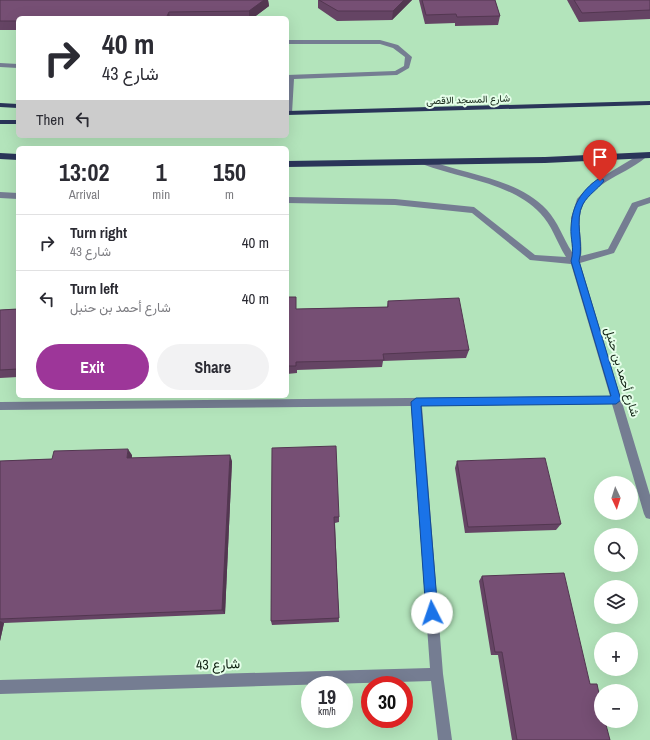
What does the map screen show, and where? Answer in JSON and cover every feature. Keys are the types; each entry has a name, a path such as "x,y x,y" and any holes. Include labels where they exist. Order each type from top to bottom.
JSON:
{"main road":[{"name":"شارع المسجد الاقصى","path":"289,113 650,103"},
{"path":"0,105 16,106"},
{"path":"0,122 16,122"},
{"path":"0,156 16,157"},
{"path":"289,164 546,160 646,156"}],"street":[{"path":"289,42 380,42 393,44 403,50 409,57 407,67 397,73 289,77"},
{"path":"0,65 16,66"},
{"name":"شارع أحمد بن حنبل","path":"575,261 578,245 575,216 583,196 600,181 630,167 646,156"},
{"name":"شارع أحمد بن حنبل","path":"425,162 458,174 503,185 526,196 551,220 565,250 575,261 616,400 647,493 650,514"},
{"path":"0,195 16,196"},
{"path":"289,200 395,202 474,210 533,258 575,261 612,251 635,205 650,200"},
{"path":"0,406 616,400"},
{"path":"416,402 437,674 445,740"},
{"name":"شارع 43","path":"0,687 437,674"}],"building":[{"path":"0,0 264,0 249,11 169,12 167,16 16,16 16,21 0,21"},
{"path":"319,0 404,0 393,11 338,11"},
{"path":"422,0 495,0 500,16 457,17 456,14 426,15"},
{"path":"574,0 650,0 650,10 582,13"},
{"path":"289,297 296,297 296,309 388,307 388,301 459,298 469,350 383,354 384,360 296,362 296,366 289,366"},
{"path":"16,309 16,369 0,370 0,310"},
{"path":"336,446 339,517 334,517 339,618 271,621 272,448"},
{"path":"128,449 127,458 230,455 222,610 0,619 0,461 52,459 54,451"},
{"path":"545,458 561,524 468,527 457,461"},
{"path":"564,573 590,684 594,684 594,728 607,728 610,740 517,740 502,652 495,652 482,576"}],"route":[{"path":"432,613 416,402 616,400 575,261 578,250 575,216 578,206 583,196 600,181"}]}
